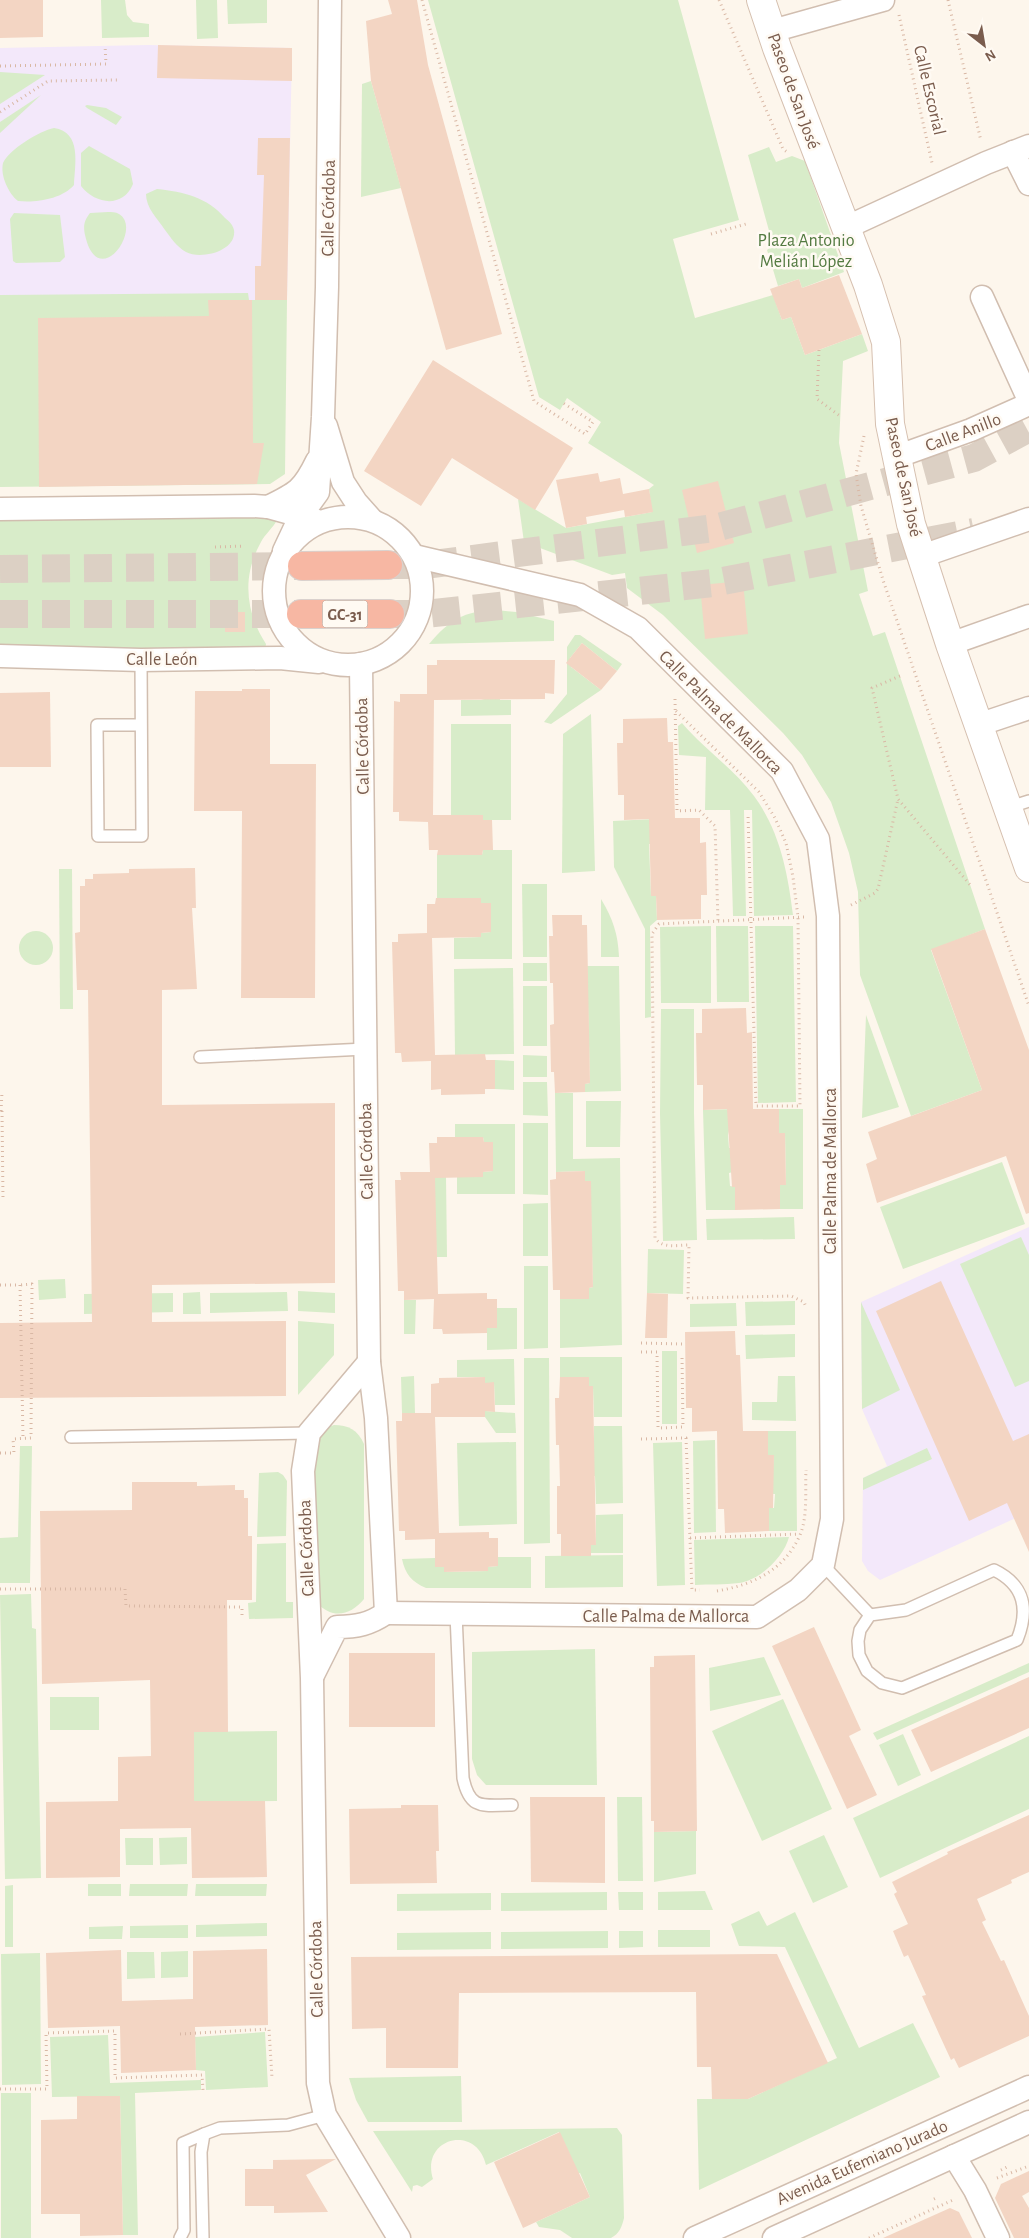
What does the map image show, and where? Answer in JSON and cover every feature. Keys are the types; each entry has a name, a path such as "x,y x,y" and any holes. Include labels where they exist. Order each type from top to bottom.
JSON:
{"highway":[{"path":"293,558 388,565"},
{"name":"GC-31","path":"301,614 390,614"}],"street":[{"name":"Calle Córdoba","path":"310,519 311,504 318,492 319,458 324,417 330,0"},
{"name":"Paseo de San José","path":"761,0 868,285 886,342 890,424 911,524 978,725 1018,804 1029,868"},
{"path":"772,31 886,2"},
{"path":"845,228 986,162 1021,149 1029,184"},
{"path":"982,297 1029,400"},
{"name":"Calle Anillo","path":"896,457 972,430 1029,404"},
{"name":"Calle Córdoba","path":"324,417 344,482 356,502 372,520"},
{"name":"Calle Córdoba","path":"268,507 294,494 307,482 319,458"},
{"path":"0,509 268,507 310,519 347,516 372,520 397,534 414,556 422,582 420,610 408,636 387,654 361,664 325,662 301,650 283,629 274,603 274,576 293,558 300,533 310,519"},
{"path":"922,556 1029,518"},
{"name":"Calle Palma de Mallorca","path":"386,1613 757,1617 798,1590 823,1565 832,1519 828,916 818,839 782,771 638,628 580,595 414,556"},
{"path":"950,644 1029,616"},
{"name":"Calle León","path":"0,656 141,660 280,658 325,662"},
{"name":"Calle Córdoba","path":"309,1614 323,1623 337,1627 359,1627 374,1621 386,1613 376,1418 369,1362 361,664"},
{"path":"978,725 1029,708"},
{"path":"309,1433 369,1362"},
{"name":"Calle Córdoba","path":"309,1433 304,1471 312,1678 318,2084 325,2115 399,2238"},
{"name":"Calle Córdoba","path":"312,1678 337,1627"},
{"name":"Avenida Eufemiano Jurado","path":"695,2238 1029,2087"},
{"name":"Avenida Eufemiano Jurado","path":"774,2238 1029,2122"},
{"path":"954,2156 975,2190 998,2238"}],"lane":[{"path":"141,660 142,725 142,836 98,836 98,725 142,725"},
{"path":"200,1057 365,1049"},
{"path":"71,1437 309,1433"},
{"path":"823,1565 870,1615"},
{"path":"994,1570 1004,1575 1017,1587 1024,1600 1026,1612 1023,1627 1017,1640 902,1688 882,1683 867,1672 859,1655 858,1641 860,1630 870,1615 906,1610 994,1570"},
{"path":"456,1614 465,1789 468,1797 474,1802 484,1805 512,1805"},
{"path":"180,2238 184,2230 183,2143 220,2128 288,2125 325,2115"},
{"path":"203,2238 201,2152 204,2134"}],"path":[{"path":"422,0 534,401 585,434 593,422 563,403"},
{"path":"948,0 986,162"},
{"name":"Calle Escorial","path":"886,2 937,185"},
{"path":"0,66 106,64 105,46"},
{"path":"0,112 48,81 118,80"},
{"path":"711,234 746,224 747,226"},
{"path":"819,350 817,400 840,416"},
{"path":"215,546 245,546"},
{"path":"672,662 676,711 677,811 699,810 715,826 718,921"},
{"path":"808,1311 804,1302 791,1296 688,1298 688,1245 665,1246 659,1244 655,1238 652,934 660,924 828,916 875,893 878,889 898,800 872,688 900,676"},
{"path":"676,711 759,792 765,800 786,843 793,877 798,918 800,1106 756,1106 748,814"},
{"path":"898,800 971,886"},
{"path":"2,1092 3,1199"},
{"path":"0,1285 32,1284 31,1438 13,1439 14,1453 0,1453"},
{"path":"20,1285 23,1438"},
{"path":"641,1343 682,1344"},
{"path":"641,1352 657,1352 658,1428 683,1427 682,1356"},
{"path":"641,1439 686,1438 692,1590 717,1591 741,1587 774,1570 788,1556 800,1534 804,1510 806,1461"},
{"path":"690,1538 800,1534"},
{"path":"0,1589 125,1589 126,1606 242,1607 242,1618"},
{"path":"180,2034 269,2029 272,2078"},
{"path":"0,2089 46,2089 46,2033 116,2032 115,2078 202,2076 203,2090"},
{"path":"995,2176 998,2180 1029,2166"},
{"path":"1002,2170 1007,2167"},
{"path":"869,2238 954,2199"}],"shaded area":[{"path":"148,45 292,48 287,300 0,302 0,48"},
{"path":"1029,1227 1029,1512 880,1580 868,1571 862,1561 863,1478 887,1466 862,1409 861,1302"}],"green space":[{"path":"101,0 125,0 127,15 133,22 149,24 149,37 102,38"},
{"path":"196,0 217,0 218,38 197,39"},
{"path":"227,0 267,0 267,23 228,24"},
{"path":"428,0 678,0 739,220 673,239 695,318 773,295 782,320 791,317 805,355 862,334 868,351 843,361 839,443 868,591 859,594 873,636 885,632 985,929 931,950 982,1090 911,1116 860,975 858,892 849,853 831,802 802,755 783,733 663,615 627,588 625,573 612,575 524,542 518,499 566,528 652,512 649,489 654,485 588,443 601,422 567,398 560,410 539,397"},
{"path":"0,72 45,75 0,104"},
{"path":"371,81 401,188 361,197 362,84"},
{"path":"41,95 0,133 0,122"},
{"path":"85,106 106,108 122,117 116,125 87,108"},
{"path":"54,128 63,131 73,142 75,150 74,185 56,197 33,201 18,201 11,194 6,184 2,168 3,163 12,152 26,141"},
{"path":"89,146 130,169 133,184 129,192 123,197 109,201 101,200 94,197 81,186 81,153"},
{"name":"Plaza Antonio Melián López","path":"769,147 776,162 792,156 805,161 844,272 802,288 799,279 778,286 767,250 773,245 748,155"},
{"path":"157,189 186,194 211,205 233,226 233,237 230,243 217,252 209,254 192,254 183,250 152,213 148,204 146,194"},
{"path":"108,212 119,214 125,221 126,231 123,242 117,251 109,257 100,259 92,253 84,232 84,225 90,213"},
{"path":"14,213 60,215 65,257 60,262 16,263 13,261 10,219"},
{"path":"248,293 249,300 287,300 285,474 270,484 0,487 0,295"},
{"path":"267,512 277,520 263,539 255,555 251,567 248,593 254,619 266,644 265,649 0,650 0,513"},
{"path":"496,610 516,612 554,621 554,641 429,644 443,629 458,618 475,612"},
{"path":"575,635 580,635 622,664 617,671 582,643 570,658 571,667 601,690 551,724 544,722 567,694 567,647"},
{"path":"500,694 500,700 511,700 511,715 461,716 461,700 481,700"},
{"path":"591,714 595,871 562,873 563,734"},
{"path":"682,723 746,786 763,809 781,853 793,915 754,916 752,810 744,810 746,916 733,916 730,810 705,810 706,757 679,755 678,726"},
{"path":"451,724 511,724 511,820 483,820 482,815 451,815"},
{"path":"655,819 655,844 649,844 651,896 656,896 657,920 650,926 651,1017 645,1018 645,929 614,867 613,821"},
{"path":"483,850 512,850 512,959 454,959 454,938 481,937 481,933 491,932 491,904 481,903 481,898 437,898 437,855 482,855"},
{"path":"59,869 72,869 73,1009 60,1009"},
{"path":"522,884 547,884 547,957 523,957"},
{"path":"601,899 614,927 619,957 601,957"},
{"path":"711,926 711,1003 661,1003 660,927"},
{"path":"716,926 748,926 749,1002 717,1002"},
{"path":"755,926 793,926 796,1102 758,1103"},
{"path":"36,931 48,936 53,948 48,960 36,965 24,960 19,948 24,936"},
{"path":"523,963 547,963 547,981 523,981"},
{"path":"587,966 619,966 621,1091 585,1092 585,1084 590,1083"},
{"path":"513,968 514,1054 455,1055 454,969"},
{"path":"523,986 547,986 547,1046 523,1046"},
{"path":"661,1009 694,1009 697,1240 663,1241 660,1114"},
{"path":"866,1015 899,1107 862,1118"},
{"path":"523,1055 547,1056 547,1077 523,1077"},
{"path":"495,1060 514,1061 514,1090 495,1089"},
{"path":"523,1082 547,1082 548,1116 523,1115"},
{"path":"555,1093 573,1093 573,1159 620,1158 622,1345 560,1348 560,1299 589,1298 589,1288 593,1287 590,1181 585,1181 585,1171 556,1172"},
{"path":"586,1101 621,1101 620,1147 586,1147"},
{"path":"734,1109 728,1135 729,1148 733,1148 733,1172 729,1173 730,1186 735,1187 735,1210 706,1210 703,1110"},
{"path":"779,1109 803,1109 803,1209 780,1209 780,1185 786,1185 785,1133 779,1133"},
{"path":"523,1123 548,1123 548,1195 523,1194"},
{"path":"455,1124 515,1124 515,1194 457,1194 457,1177 483,1177 483,1172 493,1171 493,1143 484,1142 483,1137 455,1137"},
{"path":"1002,1162 1025,1224 903,1269 880,1207"},
{"path":"430,1172 439,1172 446,1177 447,1257 437,1257"},
{"path":"548,1203 548,1256 523,1256 523,1204"},
{"path":"794,1217 795,1239 707,1240 706,1219"},
{"path":"1021,1237 1029,1255 1029,1381 1015,1387 960,1264"},
{"path":"648,1249 684,1250 683,1294 647,1293"},
{"path":"524,1266 548,1266 548,1348 524,1349"},
{"path":"65,1279 66,1298 39,1300 38,1280"},
{"path":"298,1291 335,1293 335,1313 298,1311"},
{"path":"200,1292 201,1314 183,1314 183,1293"},
{"path":"287,1292 288,1311 210,1313 210,1293"},
{"path":"173,1293 173,1312 84,1314 84,1294"},
{"path":"404,1300 416,1300 415,1334 404,1334"},
{"path":"795,1301 795,1325 746,1326 745,1302"},
{"path":"861,1302 900,1390 862,1409"},
{"path":"736,1303 737,1326 690,1327 690,1304"},
{"path":"497,1308 517,1308 517,1349 487,1350 487,1328"},
{"path":"298,1321 334,1324 334,1355 298,1395"},
{"path":"795,1334 795,1357 746,1359 745,1335"},
{"path":"662,1351 677,1351 677,1424 662,1424"},
{"path":"560,1357 622,1357 622,1417 594,1417 593,1387 589,1386 589,1377 560,1377"},
{"path":"524,1358 549,1358 550,1543 524,1544"},
{"path":"514,1359 515,1405 495,1405 494,1383 485,1383 485,1377 457,1377 457,1360"},
{"path":"414,1376 415,1413 402,1413 401,1377"},
{"path":"778,1376 795,1376 796,1421 752,1420 752,1402 777,1402"},
{"path":"485,1411 515,1413 516,1433 496,1433 485,1417"},
{"path":"334,1425 352,1429 359,1435 364,1444 364,1599 353,1609 342,1613 329,1612 317,1603 313,1442 324,1429"},
{"path":"594,1426 622,1426 623,1503 596,1504 595,1476 591,1476 594,1457"},
{"path":"768,1431 796,1431 797,1531 769,1531 769,1508 774,1508 775,1494 770,1494 774,1456 768,1455"},
{"path":"715,1440 716,1532 694,1533 693,1441"},
{"path":"516,1442 517,1524 459,1526 457,1443"},
{"path":"682,1442 685,1585 657,1586 653,1443"},
{"path":"20,1446 32,1446 30,1583 0,1583 0,1538 18,1537"},
{"path":"927,1448 932,1459 863,1490 863,1478"},
{"path":"278,1472 287,1481 286,1536 257,1537 259,1473"},
{"path":"623,1514 623,1553 591,1553 591,1545 596,1545 596,1515"},
{"path":"789,1537 777,1560 755,1577 739,1583 695,1585 694,1540"},
{"path":"286,1543 286,1602 293,1602 293,1618 249,1619 248,1603 256,1602 257,1544"},
{"path":"623,1555 623,1587 545,1588 545,1556"},
{"path":"498,1557 531,1557 531,1588 426,1588 410,1577 402,1559 435,1558 435,1567 444,1567 444,1572 488,1571 488,1567 498,1566"},
{"path":"31,1594 32,1628 36,1629 41,1878 5,1879 0,1595"},
{"path":"595,1649 597,1785 486,1785 477,1775 472,1759 472,1652"},
{"path":"764,1657 781,1695 710,1711 709,1668"},
{"path":"1029,1663 1029,1672 877,1740 873,1733"},
{"path":"50,1697 99,1697 99,1730 50,1730"},
{"path":"783,1699 832,1809 762,1841 712,1731"},
{"path":"277,1731 277,1801 187,1802 194,1732"},
{"path":"903,1734 921,1775 898,1786 879,1745"},
{"path":"1029,1736 1029,1809 880,1878 853,1818"},
{"path":"617,1797 642,1797 643,1881 618,1881"},
{"path":"696,1831 696,1874 654,1882 654,1832"},
{"path":"824,1835 848,1887 813,1903 789,1851"},
{"path":"187,1837 187,1864 160,1865 159,1838"},
{"path":"125,1838 153,1838 153,1865 126,1865"},
{"path":"88,1884 121,1884 121,1896 88,1896"},
{"path":"130,1884 188,1884 187,1896 129,1896"},
{"path":"196,1884 267,1884 266,1896 195,1896"},
{"path":"13,1885 13,1947 5,1947 5,1886"},
{"path":"705,1891 713,1910 658,1910 658,1892"},
{"path":"607,1892 607,1910 501,1911 501,1893"},
{"path":"618,1892 643,1892 643,1910 619,1910"},
{"path":"491,1893 491,1910 397,1911 397,1894"},
{"path":"759,1911 767,1926 795,1912 859,2048 913,2023 940,2077 699,2190 697,2099 748,2099 837,2058 785,1947 739,1946 731,1924"},
{"path":"267,1923 267,1936 196,1937 196,1925"},
{"path":"188,1925 188,1938 130,1938 130,1926"},
{"path":"123,1926 122,1939 89,1939 89,1927"},
{"path":"658,1930 710,1930 710,1947 658,1947"},
{"path":"608,1931 608,1948 501,1949 501,1932"},
{"path":"619,1931 643,1931 643,1947 619,1948"},
{"path":"491,1932 491,1949 397,1950 397,1933"},
{"path":"188,1951 188,1977 161,1978 161,1952"},
{"path":"127,1952 154,1952 155,1978 127,1979"},
{"path":"40,1953 41,2084 2,2085 1,1954"},
{"path":"265,2032 268,2087 206,2090 205,2071 196,2070 195,2037"},
{"path":"108,2035 110,2083 201,2080 201,2090 135,2093 138,2235 123,2235 120,2096 52,2097 50,2037"},
{"path":"461,2076 462,2122 368,2122 356,2100 349,2078"},
{"path":"1,2093 31,2093 31,2238 1,2238"},
{"path":"617,2128 622,2135 624,2218 620,2230 611,2238 572,2238 560,2230 539,2227 536,2222 590,2197 580,2173 564,2180 570,2155 559,2132 486,2165 480,2152 472,2144 461,2140 441,2145 434,2154 431,2165 433,2179 422,2187 413,2186 412,2192 373,2131"}],"building":[{"path":"0,0 43,0 43,37 0,38"},
{"path":"388,0 417,0 428,65 502,334 446,350 371,81 366,21 392,14"},
{"path":"158,45 292,48 292,81 157,78"},
{"path":"258,138 290,138 287,300 255,300 255,266 261,266 264,175 257,175"},
{"path":"839,275 862,334 805,355 791,317 782,320 770,289 799,279 802,288"},
{"path":"208,300 252,300 253,443 264,443 257,484 39,487 38,318 209,316"},
{"path":"433,360 573,448 535,510 452,458 421,506 364,471"},
{"path":"598,473 600,482 620,478 623,494 649,489 653,512 625,517 624,510 586,517 587,524 566,528 556,480"},
{"path":"718,481 734,543 697,553 682,490"},
{"path":"743,581 748,634 705,639 700,585"},
{"path":"225,612 245,612 245,632 225,632"},
{"path":"582,643 617,671 601,690 566,663"},
{"path":"437,660 555,660 554,694 545,693 545,699 434,700 433,815 483,815 483,820 492,820 493,850 483,850 482,855 437,855 438,850 429,850 428,822 399,821 399,812 393,812 394,701 400,702 400,694 427,694 427,665 437,665"},
{"path":"242,689 270,689 270,764 316,764 315,998 241,998 242,811 194,811 195,691 242,691"},
{"path":"50,692 51,767 0,767 0,693"},
{"path":"667,718 668,742 673,742 675,818 700,818 700,843 706,842 707,895 701,895 701,919 657,920 656,896 651,896 649,819 624,820 624,795 618,795 617,743 623,743 623,719"},
{"path":"195,868 196,908 192,908 197,989 162,990 162,1105 335,1103 335,1283 152,1285 152,1322 286,1321 286,1396 0,1398 0,1323 92,1322 88,990 77,990 75,933 80,932 80,886 85,886 85,879 93,879 93,874 129,873 129,869"},
{"path":"436,898 481,898 481,903 491,903 491,932 481,933 481,937 432,938 435,1055 485,1054 486,1060 495,1060 495,1089 485,1089 485,1094 441,1095 441,1089 431,1090 431,1061 402,1062 401,1053 395,1053 392,942 398,942 398,934 427,933 427,904 435,904"},
{"path":"552,915 582,915 582,925 587,925 590,1083 585,1084 585,1092 555,1093 554,1072 551,1072 550,1025 554,1024 553,983 550,983 549,936 553,936"},
{"path":"985,929 1029,1050 1029,1213 1026,1214 1006,1156 877,1203 866,1164 877,1159 868,1132 982,1090 931,949"},
{"path":"746,1008 747,1033 752,1032 753,1109 779,1109 779,1133 785,1133 786,1185 780,1185 780,1209 735,1210 735,1187 732,1187 727,1109 703,1110 703,1085 697,1085 696,1033 702,1033 702,1009"},
{"path":"437,1137 483,1137 484,1142 493,1142 493,1171 483,1172 483,1177 435,1178 438,1294 487,1293 487,1299 497,1299 497,1328 487,1328 487,1333 443,1334 442,1329 433,1329 434,1299 404,1300 404,1291 398,1291 395,1180 401,1180 400,1172 430,1172 429,1143 437,1143"},
{"path":"585,1171 585,1181 591,1181 593,1287 589,1288 589,1299 560,1299 560,1290 553,1290 550,1180 556,1179 556,1172"},
{"path":"941,1281 1013,1441 1029,1434 1029,1552 1007,1503 969,1521 876,1311"},
{"path":"647,1293 668,1294 667,1338 645,1338"},
{"path":"735,1331 736,1355 740,1355 743,1431 768,1431 768,1455 774,1455 773,1508 769,1508 769,1531 725,1533 724,1509 718,1509 717,1431 692,1432 692,1408 686,1408 685,1332"},
{"path":"485,1377 485,1383 494,1382 495,1412 485,1411 485,1417 435,1417 439,1533 489,1532 489,1538 498,1538 498,1566 488,1567 488,1571 444,1572 444,1567 435,1567 435,1539 405,1540 405,1531 399,1531 396,1421 402,1421 402,1413 431,1413 431,1384 439,1383 439,1378"},
{"path":"560,1377 589,1377 589,1386 593,1386 596,1545 591,1545 591,1556 561,1556 561,1534 557,1534 557,1486 560,1486 559,1445 556,1445 555,1398 559,1398"},
{"path":"132,1482 197,1482 197,1486 235,1485 235,1490 244,1490 244,1498 248,1498 248,1536 252,1536 252,1600 227,1600 228,1732 194,1732 194,1801 265,1801 267,1877 192,1878 191,1828 120,1829 120,1877 46,1878 46,1802 118,1801 118,1757 151,1756 150,1680 42,1684 40,1511 132,1510"},
{"path":"814,1627 861,1730 849,1736 877,1795 847,1809 772,1646"},
{"path":"349,1653 435,1653 435,1727 349,1727"},
{"path":"695,1655 697,1831 654,1832 654,1821 651,1821 650,1667 654,1667 654,1656"},
{"path":"1029,1677 1029,1728 931,1772 911,1730"},
{"path":"530,1797 605,1797 605,1883 531,1882"},
{"path":"401,1805 438,1805 439,1851 436,1851 437,1883 350,1884 349,1809 401,1808"},
{"path":"1029,1815 1029,1872 1011,1880 1012,1883 977,1899 986,1920 982,1922 1001,1961 1004,1960 1029,2016 1029,2036 959,2068 954,2058 951,2060 922,1996 926,1995 908,1955 904,1957 893,1931 908,1924 894,1894 897,1892 892,1882 948,1854 947,1852"},
{"path":"267,1949 268,2025 195,2027 196,2070 121,2073 120,2026 48,2028 46,1953 121,1950 122,2001 193,1999 193,1951"},
{"path":"777,1954 828,2063 748,2099 712,2099 711,2067 697,2067 696,1992 459,1993 458,2068 386,2068 386,2028 352,2029 351,1957"},
{"path":"77,2096 120,2096 123,2235 80,2236 80,2214 41,2214 41,2120 77,2119"},
{"path":"560,2132 590,2197 523,2228 494,2162"},
{"path":"336,2159 306,2175 328,2212 274,2213 274,2206 245,2206 245,2169 273,2169 273,2160"},
{"path":"1029,2171 1029,2192 1022,2196 1029,2208 1029,2238 1014,2238 995,2198 1001,2184"},
{"path":"950,2208 959,2212 972,2238 883,2238"}],"tunnel":[{"path":"388,565 425,565 715,528 974,458 1029,428"},
{"path":"390,614 425,614 713,583 974,532"},
{"path":"0,569 302,566"},
{"path":"0,614 301,614"}]}
